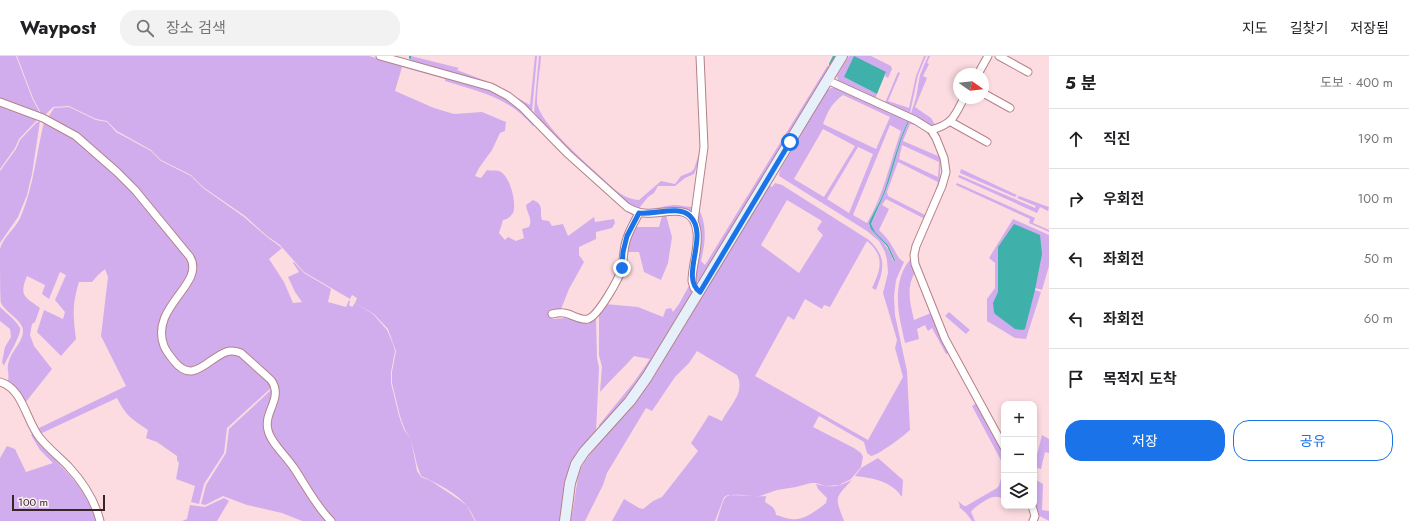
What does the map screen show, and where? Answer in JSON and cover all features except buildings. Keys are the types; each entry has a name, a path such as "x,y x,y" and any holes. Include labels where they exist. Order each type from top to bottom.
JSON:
{"main road":[{"path":"565,521 571,478 579,458 639,389 700,292 842,56"}],"street":[{"path":"380,56 491,87 508,96 522,107 564,150 619,200 634,211 639,213 678,211 686,213 694,221"},
{"path":"700,56 704,147 694,221 697,238 692,281 694,288 700,292"},
{"path":"981,68 988,56"},
{"path":"999,56 1028,72"},
{"path":"827,80 915,120 931,130 940,147 946,172 942,186 916,246 914,255 915,264 945,340 1001,442"},
{"path":"989,96 1010,108"},
{"path":"0,102 43,118 76,136 135,190 190,257 193,266 191,278 172,303 162,325 161,333 164,347 180,368 192,371 198,369 227,351 236,351 241,353 271,380 275,385 276,393 268,420 268,431 318,505 331,521"},
{"path":"931,130 947,125 951,122 961,104"},
{"path":"951,122 987,142"},
{"path":"552,314 564,313 581,319 587,319 592,317 597,312 622,268 623,252 627,236 639,213"},
{"path":"0,382 10,387 22,402 31,424 40,438 83,485 95,505 100,521"},
{"path":"1033,509 1035,516 1033,521"}],"shaded area":[{"path":"0,56 16,56 32,98 42,117 0,101"},
{"path":"17,56 369,56 485,88 500,95 518,108 535,124 533,126 514,108 482,92 445,81 445,79 402,67 395,91 434,108 454,114 482,112 506,122 505,131 500,133 492,150 475,176 481,178 487,170 499,171 509,183 512,190 514,208 511,216 503,220 499,233 505,240 508,237 516,241 524,238 522,229 529,227 530,224 526,205 533,200 539,204 541,208 542,220 549,221 552,226 563,224 568,236 594,217 595,222 614,219 615,223 612,228 596,232 596,239 579,247 579,255 584,262 569,289 561,309 552,310 551,314 553,319 566,318 578,320 596,317 597,358 599,368 596,432 577,452 569,467 561,521 476,521 467,507 457,496 421,476 411,439 405,430 400,416 392,383 392,372 396,351 388,329 374,314 355,303 357,298 352,295 350,299 304,272 280,245 267,236 245,216 203,187 191,175 161,160 151,150 117,131 107,121 96,119 69,106 53,107 43,117 33,98"},
{"path":"411,56 459,68 457,70 494,84 530,105 535,56 537,56 532,111 509,94 447,72 410,61"},
{"path":"539,56 541,56 537,102 540,112 547,123 569,147 612,187 627,197 639,200 661,181 675,184 681,176 691,172 694,169 700,151 701,128 701,146 699,157 694,174 685,178 675,186 658,186 654,193 648,197 640,207 641,209 645,209 678,205 693,207 692,212 686,209 674,208 645,212 633,208 559,143 534,112"},
{"path":"849,56 871,56 891,66 892,69 888,78 885,76 886,73 844,77 877,94 875,99 838,81 837,76"},
{"path":"924,56 926,56 918,75 910,113 916,98 920,75 928,56 930,56 927,63 929,64 923,76 927,78 915,107 931,118 935,125 951,119 940,126 930,127 885,103 898,72 900,73 888,101 909,108 916,76"},
{"path":"828,65 829,68 699,281 695,280 696,217 698,208 703,221 705,234 701,261 705,265"},
{"path":"831,88 838,88 908,121 898,146 886,187 869,223 875,231 871,224 885,192 909,121 922,126 932,137 941,159 939,187 925,219 886,199 882,205 889,209 879,230 885,236 898,257 904,262 896,280 894,297 895,315 907,371 910,430 885,449 871,456 867,453 864,442 819,416 813,427 861,453 863,457 861,467 851,479 839,485 826,486 811,483 777,490 760,496 728,495 724,497 715,521 612,521 624,499 643,509 653,501 662,497 698,451 691,443 709,415 722,421 736,399 739,388 737,375 697,351 689,363 675,377 652,411 646,408 607,473 603,485 585,521 571,521 578,477 581,468 599,442 632,407 655,375 769,185 772,187 775,183 782,185 869,240 879,252 882,269 876,290 872,288 878,275 880,263 879,257 877,252 867,241 830,307 824,305 822,309 805,299 794,320 788,316 755,376 868,440 903,377 895,348 897,340 883,293 888,273 885,252 879,241 867,231 779,176 780,170 827,91","holes":["843,95 890,117 876,149 823,124 828,111","910,124 921,128 933,140 938,156 903,141","890,125 901,131 878,201 867,223 853,215","823,129 855,146 824,197 794,179","902,145 939,162 938,177 899,159","858,147 873,154 849,213 827,199","898,162 938,182 933,199 925,215 888,196 887,192","787,200 822,221 817,229 823,235 799,273 761,245","875,232 888,245 895,259 893,261 889,250"]},
{"path":"0,105 37,120 19,139 15,148 0,169"},
{"path":"69,107 96,120 107,122 116,132 151,151 161,161 191,176 203,188 244,217 282,248 269,259 284,282 293,303 302,302 295,292 288,277 299,272 293,263 294,262 304,273 331,289 328,302 346,307 349,300 349,305 352,307 355,303 373,314 387,330 395,351 391,372 391,383 404,430 411,439 417,471 421,477 431,481 467,506 475,521 335,521 327,513 269,432 270,420 279,394 277,384 238,350 197,367 185,368 169,352 164,332 167,317 193,279 195,268 119,172 47,119 54,108"},
{"path":"40,121 32,174 27,195 18,217 0,243 0,171 16,149 20,140 36,123"},
{"path":"44,122 81,143 133,191 188,259 191,272 171,301 161,346 169,362 178,371 187,374 224,355 232,354 241,356 269,381 272,387 227,428 224,453 204,484 199,504 191,502 195,486 176,479 179,463 177,456 157,442 146,438 148,430 130,417 123,409 117,398 42,433 39,428 126,386 101,336 108,277 105,269 92,282 79,282 75,297 74,310 76,339 61,356 37,332 44,310 63,319 65,312 55,300 66,275 60,272 49,299 42,294 45,285 27,276 23,288 24,295 40,308 35,322 32,324 30,335 34,346 52,369 25,403 12,383 8,381 8,368 11,355 20,342 23,331 20,323 3,307 1,303 0,249 1,245 19,220 29,193"},
{"path":"961,169 1017,195 1015,197 960,173"},
{"path":"959,175 1035,208 1036,206 1017,198 1019,196 1049,207 1048,211 1040,207 1037,213 958,177"},
{"path":"957,183 1035,218 1033,223 1049,230 1049,232 1029,223 1030,219 956,185"},
{"path":"666,215 672,237 668,263 661,280 644,272 639,252 625,252 634,227 659,227 662,216"},
{"path":"1013,219 1049,235 1049,266 1042,290 1035,288 1035,290 1041,292 1026,339 1015,338 987,321 987,299 995,288 995,263 989,258"},
{"path":"910,260 912,261 915,272 910,284 910,302 914,320 931,313 1001,446 1001,460 972,406 977,403 949,353 946,354 932,328 928,331 925,325 917,329 919,339 905,343 898,310 898,293 902,274"},
{"path":"690,284 692,295 661,347 626,397 599,427 650,359 634,356 600,392 602,367 599,355 599,313 605,304 638,307 663,317 666,309 671,308 673,312"},
{"path":"0,307 20,328 17,341 4,366 2,362 5,347 11,337 10,329 0,321"},
{"path":"949,312 970,330 966,334 945,316"},
{"path":"272,389 266,425 328,521 302,521 282,513 247,505 223,496 205,505 201,504 206,485 226,453 229,429"},
{"path":"33,434 41,445 78,485 92,508 96,521 0,521 0,458 7,446 15,449 26,472 53,463 40,450 31,435"},
{"path":"1042,435 1049,439 1049,453 1045,452 1041,469 1037,468 1037,455"},
{"path":"878,458 903,480 902,497 893,487 881,481 855,476 861,468"},
{"path":"1001,478 1001,498 994,497 981,503 975,508 971,512 975,521 972,521 959,507 958,501 966,506 999,486"},
{"path":"852,480 839,495 838,499 844,521 717,521 725,498 732,495 766,496 765,502 774,508 776,515 789,519 805,517 826,503 827,498 818,489 816,484 834,486"},
{"path":"1037,481 1043,484 1042,510 1049,511 1049,521 1036,514 1035,509 1037,509"},
{"path":"224,498 229,501 217,521 182,521 187,519 190,505 205,507"}],"water":[{"path":"854,56 886,72 877,94 844,77"},
{"path":"908,121 888,183 871,224 875,232 888,245 895,260 894,261 887,246 871,229 869,223 884,191 898,145"},
{"path":"1014,224 1040,235 1042,254 1035,290 1025,329 1023,330 1015,329 995,314 993,303 998,292 998,247"}],"waterway":[{"path":"830,64 834,56"}],"route":[{"path":"622,268 623,252 627,236 639,213 669,211 683,212 692,217 697,231 692,281 694,288 700,292 790,142"}]}
